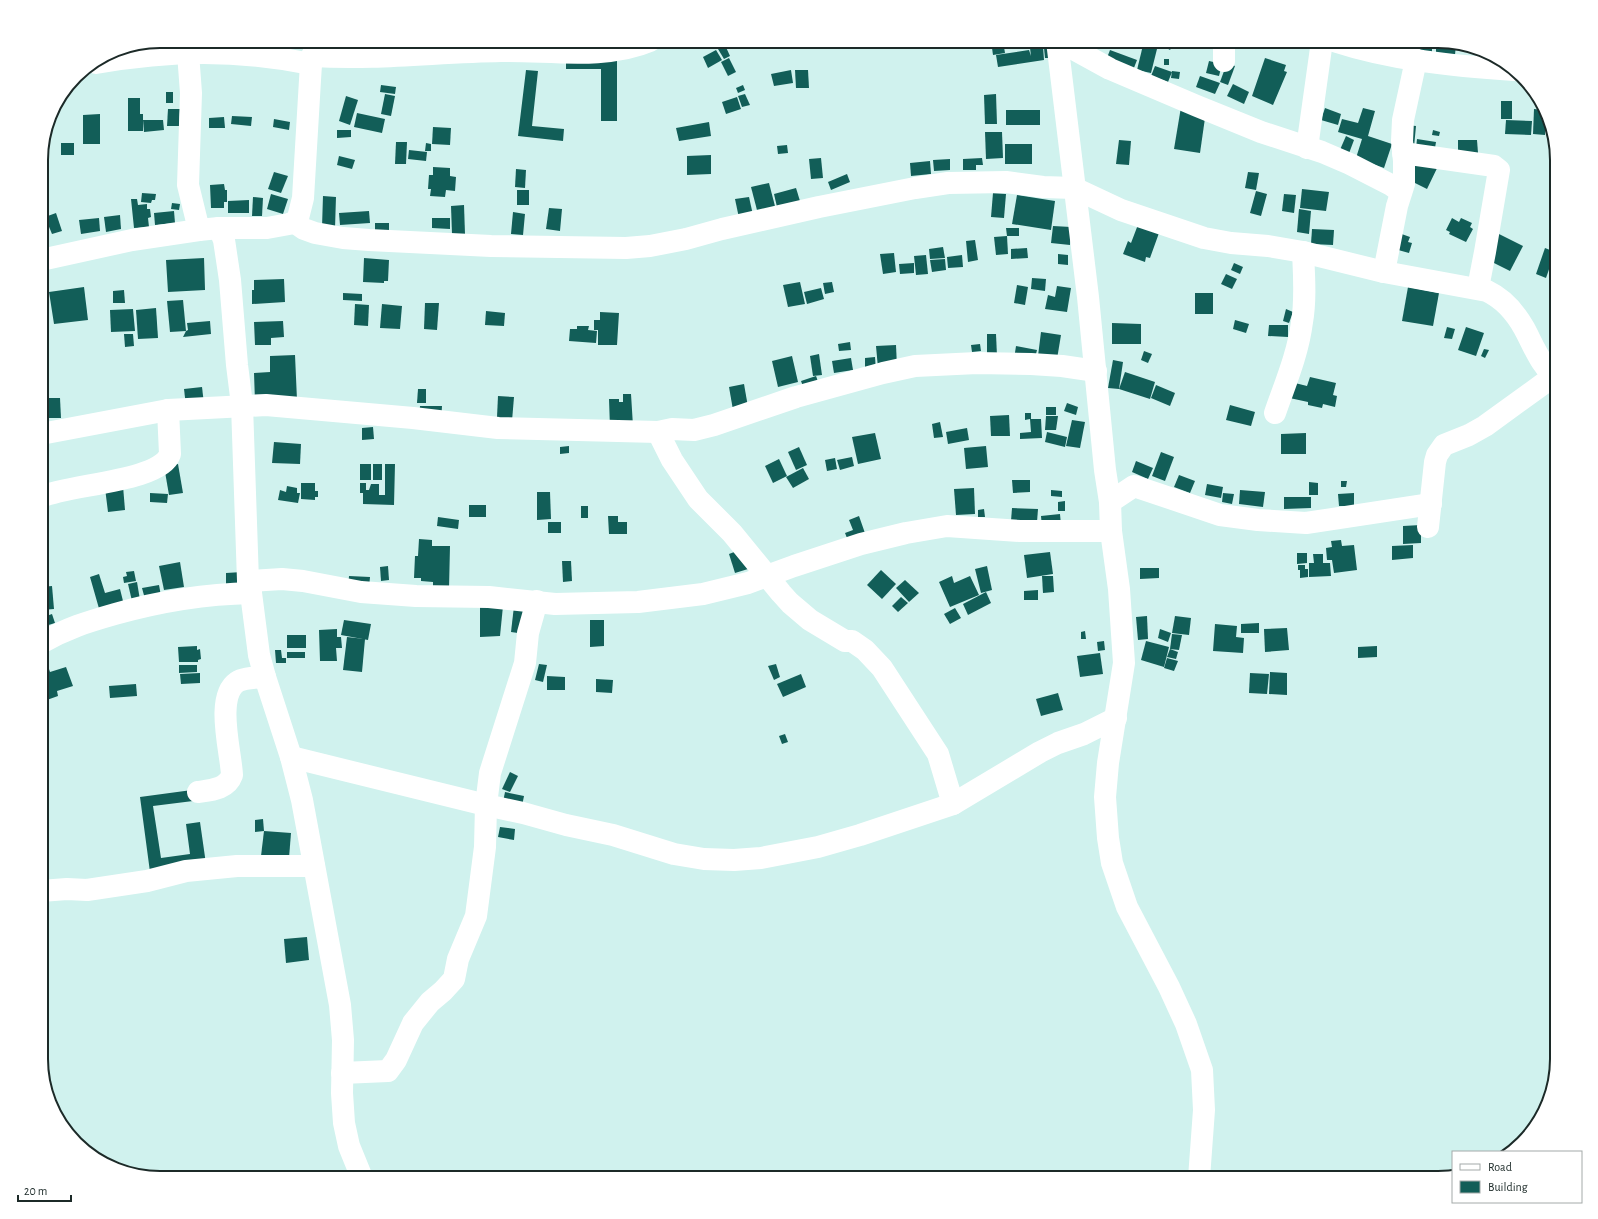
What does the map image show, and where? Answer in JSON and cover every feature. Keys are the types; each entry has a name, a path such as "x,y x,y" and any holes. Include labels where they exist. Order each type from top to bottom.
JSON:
{"street":[{"path":"107,61 170,53 230,53 287,59 313,53 363,57 503,51 594,52 625,48"},
{"path":"1059,48 1074,188 1083,251 1105,470 1110,502 1111,531 1119,589 1124,663 1108,764 1105,797 1108,838 1112,863 1126,907 1186,1024 1202,1070 1204,1110 1200,1171"},
{"path":"1071,48 1110,69 1261,132 1350,164 1391,185 1401,192"},
{"path":"1307,148 1321,48"},
{"path":"1362,48 1416,60 1503,69"},
{"path":"188,53 191,93 188,185 209,229 224,240 230,280 236,358 242,405 250,587 257,642 265,677 291,757 302,800 340,1005 343,1040 342,1073 344,1124 349,1146 359,1171"},
{"path":"48,258 132,240 209,229 267,228 294,222 298,218 303,198 313,53"},
{"path":"1384,272 1404,184 1403,120 1416,60"},
{"path":"1403,153 1494,166 1499,170 1486,252 1478,288"},
{"path":"294,222 304,229 315,233 343,238 491,246 626,248 650,246 686,239 722,229 812,209 948,183 1006,182 1043,187 1074,188 1121,210 1204,238 1303,252 1384,272 1478,288 1487,291 1499,297 1509,306 1521,323 1540,358 1550,370"},
{"path":"1275,414 1293,362 1302,324 1304,275 1303,252"},
{"path":"48,433 168,410 242,405 284,405 498,428 658,432 672,429 694,430 714,425 796,397 883,373 916,366 977,363 1031,364 1062,366 1096,371"},
{"path":"1428,527 1435,462 1437,455 1444,446 1485,426 1550,380"},
{"path":"48,494 57,491 137,476 161,465 168,460 170,454 168,410"},
{"path":"658,432 672,460 698,499 732,533 790,603 810,620 845,641 852,641 858,645 882,668 938,754 953,804"},
{"path":"1105,470 1134,486 1220,515 1258,520 1306,523 1430,504"},
{"path":"1110,502 1134,486"},
{"path":"48,639 59,632 77,625 136,608 215,594 282,579 303,580 361,592 416,596 470,596 537,601 555,604 638,602 671,599 748,583 861,544 906,533 947,526 1020,531 1111,531"},
{"path":"342,1073 388,1071 396,1060 413,1023 430,1002 454,979 458,959 476,916 485,847 486,805 490,773 525,663 528,634 537,601"},
{"path":"198,792 221,787 229,783 232,775 226,704 230,689 237,682 265,677"},
{"path":"291,757 613,835 674,854 704,859 734,860 761,858 818,847 860,835 953,804 1040,752 1058,743 1084,734 1116,718"},
{"path":"48,890 67,889 87,890 147,881 186,871 237,866 314,866"}],"building":[{"path":"260,48 281,48 280,53"},
{"path":"726,48 730,56 724,59 718,49"},
{"path":"992,48 1004,48 1005,53 993,55"},
{"path":"1030,48 1043,48 1044,60 998,67 996,55 1029,50 1031,56"},
{"path":"1044,48 1051,48 1052,58 1045,58"},
{"path":"1142,48 1157,48 1151,73 1137,70"},
{"path":"1420,48 1432,48 1432,53 1420,52"},
{"path":"1436,48 1456,49 1455,55 1436,55"},
{"path":"716,50 722,60 708,68 703,57"},
{"path":"1110,50 1137,60 1132,73 1105,63"},
{"path":"566,55 617,55 617,121 601,121 601,69 566,69"},
{"path":"729,58 736,72 728,76 721,62"},
{"path":"1265,58 1286,65 1284,71 1287,72 1273,105 1252,96"},
{"path":"1164,59 1169,59 1169,65 1164,65"},
{"path":"1209,61 1222,64 1219,76 1206,73"},
{"path":"1227,63 1235,66 1228,85 1220,82"},
{"path":"1155,66 1172,72 1168,82 1151,76"},
{"path":"526,70 538,71 532,126 564,129 563,141 518,136"},
{"path":"791,70 793,83 774,86 771,74"},
{"path":"795,70 808,70 809,88 796,88"},
{"path":"1172,71 1180,72 1179,79 1171,78"},
{"path":"1200,76 1220,83 1215,94 1196,87"},
{"path":"1233,84 1249,92 1244,104 1227,96"},
{"path":"381,85 396,87 395,94 380,92"},
{"path":"743,85 745,90 738,93 736,88"},
{"path":"166,92 173,92 173,103 166,103"},
{"path":"385,94 395,96 391,116 381,114"},
{"path":"745,94 750,105 742,107 738,96"},
{"path":"996,94 997,124 985,124 984,95"},
{"path":"346,96 358,100 350,125 339,121"},
{"path":"737,97 741,109 726,114 722,102"},
{"path":"128,98 140,98 140,114 143,114 143,131 128,131"},
{"path":"1501,101 1512,101 1512,119 1501,119"},
{"path":"1181,107 1206,111 1200,153 1174,149"},
{"path":"1325,108 1341,114 1338,125 1321,120"},
{"path":"1363,108 1375,111 1368,136 1392,144 1384,168 1356,158 1362,139 1338,132 1342,119 1358,123"},
{"path":"168,109 180,109 179,126 167,126"},
{"path":"1534,109 1537,109 1544,124 1545,135 1533,134"},
{"path":"1006,110 1040,110 1040,125 1006,125"},
{"path":"357,113 385,119 382,133 354,127"},
{"path":"100,114 100,144 83,144 83,115"},
{"path":"232,116 252,117 251,126 231,124"},
{"path":"224,117 225,128 209,128 209,118"},
{"path":"274,119 290,122 289,130 273,127"},
{"path":"143,120 163,120 164,130 144,132"},
{"path":"1506,120 1532,121 1531,135 1505,134"},
{"path":"709,122 711,136 679,141 676,128"},
{"path":"1406,125 1416,126 1414,147 1416,148 1417,139 1436,142 1434,154 1441,160 1427,189 1399,175"},
{"path":"433,127 451,128 450,145 432,144"},
{"path":"337,130 351,130 351,137 337,138"},
{"path":"1433,130 1440,132 1439,136 1432,135"},
{"path":"985,132 1002,132 1003,158 986,159"},
{"path":"1346,136 1354,140 1348,156 1339,152"},
{"path":"1119,140 1131,141 1129,165 1116,164"},
{"path":"1458,140 1477,140 1478,153 1458,153"},
{"path":"396,142 407,142 406,164 395,164"},
{"path":"61,143 74,143 74,155 61,155"},
{"path":"426,143 431,144 431,151 425,151"},
{"path":"1005,144 1032,144 1032,164 1005,164"},
{"path":"787,145 788,153 778,154 777,146"},
{"path":"409,150 427,152 426,161 408,159"},
{"path":"711,155 711,174 687,175 687,156"},
{"path":"339,156 355,160 352,169 337,165"},
{"path":"821,158 823,178 811,179 809,159"},
{"path":"982,158 983,165 976,165 976,170 963,170 963,159"},
{"path":"950,159 950,170 934,171 933,160"},
{"path":"930,161 931,174 911,176 910,163"},
{"path":"433,167 450,168 450,176 456,177 455,191 446,190 445,197 430,196 431,189 428,189 429,175 433,175"},
{"path":"516,169 526,170 525,188 515,187"},
{"path":"274,172 288,176 281,193 268,189"},
{"path":"1248,172 1259,173 1256,190 1245,188"},
{"path":"847,174 850,182 831,190 828,182"},
{"path":"769,183 776,210 758,214 751,187"},
{"path":"224,184 225,190 227,190 227,202 224,202 224,208 211,208 210,185"},
{"path":"796,188 800,201 777,207 774,194"},
{"path":"1302,189 1329,192 1326,211 1300,208"},
{"path":"517,190 529,190 529,205 517,205"},
{"path":"1256,191 1267,194 1261,216 1250,213"},
{"path":"142,193 156,194 155,200 152,200 151,203 141,202"},
{"path":"993,193 1006,194 1004,218 991,217"},
{"path":"271,194 288,199 283,214 267,209"},
{"path":"1284,194 1296,195 1294,213 1282,211"},
{"path":"1017,195 1055,201 1051,230 1012,224"},
{"path":"323,196 336,197 335,228 322,227"},
{"path":"253,197 263,198 262,216 252,216"},
{"path":"749,197 753,215 739,218 735,199"},
{"path":"131,199 137,199 138,205 147,204 147,209 150,209 151,217 148,218 149,227 134,228"},
{"path":"249,200 249,213 228,213 228,201"},
{"path":"172,203 180,204 179,210 171,209"},
{"path":"464,205 465,234 452,234 451,206"},
{"path":"549,208 562,209 560,231 546,229"},
{"path":"1299,209 1311,211 1309,234 1297,232"},
{"path":"174,211 175,223 155,225 154,213"},
{"path":"369,211 370,223 340,225 339,213"},
{"path":"513,212 525,214 523,235 511,234"},
{"path":"56,213 62,231 52,234 48,224 48,216"},
{"path":"120,215 121,229 106,232 104,217"},
{"path":"99,218 100,231 81,234 79,220"},
{"path":"432,218 450,218 450,229 432,228"},
{"path":"1452,218 1459,222 1461,218 1472,223 1470,227 1473,229 1466,242 1449,234 1450,232 1446,230"},
{"path":"1139,222 1159,233 1150,258 1146,257 1145,262 1123,254 1128,241 1131,243"},
{"path":"375,223 389,223 389,230 375,231"},
{"path":"1053,226 1071,227 1070,245 1051,243"},
{"path":"1006,228 1019,228 1019,236 1007,236"},
{"path":"1312,229 1334,230 1333,245 1311,244"},
{"path":"1396,232 1410,237 1408,242 1412,243 1409,253 1391,248"},
{"path":"1497,233 1523,246 1510,271 1484,258"},
{"path":"1007,236 1008,254 996,255 994,237"},
{"path":"975,240 978,260 968,262 966,241"},
{"path":"943,247 945,258 930,259 929,249"},
{"path":"1027,248 1028,258 1011,259 1011,249"},
{"path":"1545,248 1550,250 1550,266 1546,278 1536,274"},
{"path":"894,253 896,272 883,274 880,254"},
{"path":"1058,254 1068,255 1068,265 1058,264"},
{"path":"926,255 928,274 916,275 914,256"},
{"path":"962,255 963,267 948,268 947,257"},
{"path":"204,258 205,290 168,292 166,260"},
{"path":"364,258 389,260 388,281 384,281 384,283 363,282"},
{"path":"945,259 946,270 932,272 930,260"},
{"path":"914,263 914,273 900,274 899,264"},
{"path":"1234,263 1243,267 1240,274 1231,270"},
{"path":"1226,274 1237,279 1232,289 1221,284"},
{"path":"1032,278 1046,279 1045,291 1031,289"},
{"path":"284,279 285,302 252,304 254,280"},
{"path":"800,282 805,304 788,307 783,285"},
{"path":"832,282 834,292 825,294 823,283"},
{"path":"1017,285 1028,287 1025,305 1014,303"},
{"path":"1057,286 1071,288 1067,312 1045,309 1048,295 1055,297"},
{"path":"84,287 88,320 54,324 49,292"},
{"path":"1408,287 1439,293 1433,326 1402,321"},
{"path":"821,288 824,299 807,304 804,292"},
{"path":"124,290 125,303 113,303 113,291"},
{"path":"343,293 362,294 362,301 343,300"},
{"path":"1195,293 1213,293 1213,314 1195,314"},
{"path":"183,300 186,331 170,332 167,301"},
{"path":"425,303 439,303 437,330 424,329"},
{"path":"355,304 369,305 368,326 354,325"},
{"path":"382,304 402,306 400,329 380,328"},
{"path":"156,308 158,338 138,339 136,310"},
{"path":"133,309 135,331 111,332 110,310"},
{"path":"1286,309 1293,312 1289,323 1283,321"},
{"path":"486,311 505,313 504,326 485,325"},
{"path":"600,312 619,313 617,345 598,345 598,330 594,330 594,320 600,320"},
{"path":"1235,320 1249,324 1246,333 1233,329"},
{"path":"210,321 211,334 183,337 188,330 187,323"},
{"path":"283,321 284,337 271,338 271,345 255,345 254,322"},
{"path":"1112,323 1141,324 1141,344 1112,344"},
{"path":"1269,325 1288,325 1288,337 1268,336"},
{"path":"577,326 589,326 588,330 597,331 596,343 569,341 570,329 577,329"},
{"path":"1447,327 1455,329 1452,339 1444,338"},
{"path":"1466,327 1484,333 1476,356 1458,350"},
{"path":"1041,332 1061,335 1057,359 1038,356"},
{"path":"124,334 133,334 134,346 125,347"},
{"path":"987,334 996,334 997,356 987,356"},
{"path":"850,342 851,350 839,351 838,344"},
{"path":"980,344 981,351 972,352 971,345"},
{"path":"896,345 897,367 878,368 876,346"},
{"path":"1016,346 1037,350 1034,362 1014,359"},
{"path":"1484,349 1489,350 1485,358 1481,356"},
{"path":"1144,351 1152,354 1148,363 1141,360"},
{"path":"819,354 822,375 813,376 810,356"},
{"path":"295,355 297,400 255,402 254,373 270,372 270,356"},
{"path":"792,356 798,382 778,387 772,361"},
{"path":"875,357 876,370 865,370 865,358"},
{"path":"851,358 853,370 834,373 832,361"},
{"path":"1113,360 1123,362 1119,389 1108,388"},
{"path":"1125,372 1155,382 1150,399 1119,389"},
{"path":"816,376 820,387 805,392 801,381"},
{"path":"1310,377 1336,383 1333,395 1337,396 1335,407 1323,404 1322,408 1308,405 1308,402 1285,397 1295,383 1307,386"},
{"path":"744,384 748,407 733,410 729,387"},
{"path":"1156,385 1175,393 1170,406 1151,398"},
{"path":"202,387 204,404 186,406 184,389"},
{"path":"418,389 426,389 426,403 417,403"},
{"path":"623,394 631,394 633,426 610,428 609,399 619,399 619,402 623,402"},
{"path":"498,396 514,397 512,421 497,417"},
{"path":"49,398 60,398 61,418 49,418"},
{"path":"1067,403 1078,407 1076,415 1064,411"},
{"path":"1230,405 1255,412 1251,426 1226,420"},
{"path":"420,406 442,406 441,422 419,422"},
{"path":"1046,407 1056,407 1056,415 1046,415"},
{"path":"1025,413 1031,413 1031,419 1041,419 1042,438 1020,439 1020,433 1031,432 1030,419 1025,420"},
{"path":"1009,415 1010,436 991,436 990,416"},
{"path":"1046,416 1058,416 1056,430 1045,430"},
{"path":"1072,420 1085,422 1080,448 1066,446"},
{"path":"940,422 943,437 934,438 932,424"},
{"path":"373,427 374,439 362,440 362,428"},
{"path":"967,428 969,440 948,444 946,432"},
{"path":"1047,432 1067,437 1065,447 1045,442"},
{"path":"875,433 881,459 858,464 852,437"},
{"path":"1306,433 1306,454 1281,454 1281,434"},
{"path":"274,442 301,444 300,464 272,463"},
{"path":"569,446 569,453 560,454 560,447"},
{"path":"986,446 988,467 966,469 964,448"},
{"path":"799,447 807,465 796,470 788,452"},
{"path":"1161,452 1174,457 1165,481 1152,476"},
{"path":"852,457 854,466 840,470 837,460"},
{"path":"835,458 837,469 827,471 825,460"},
{"path":"779,459 787,476 773,483 765,466"},
{"path":"1136,461 1153,468 1148,479 1132,472"},
{"path":"178,464 183,493 169,495 164,466"},
{"path":"360,464 371,464 371,480 360,480"},
{"path":"373,464 382,464 382,480 373,480"},
{"path":"385,464 395,464 394,505 363,504 363,493 360,493 360,483 366,483 366,490 369,490 371,484 379,484 379,495 385,495"},
{"path":"803,468 809,479 793,488 786,477"},
{"path":"1179,475 1195,481 1190,493 1174,487"},
{"path":"1012,480 1030,480 1030,492 1013,493"},
{"path":"1341,481 1347,481 1346,487 1341,487"},
{"path":"1309,482 1318,483 1318,495 1309,495"},
{"path":"301,483 315,483 315,491 318,491 318,497 315,497 315,500 301,499"},
{"path":"1207,484 1223,487 1221,498 1205,495"},
{"path":"123,486 125,510 108,512 105,488"},
{"path":"287,486 297,488 297,493 300,493 298,503 278,500 280,490 286,492"},
{"path":"974,488 975,514 956,515 954,489"},
{"path":"1051,490 1062,491 1062,497 1051,496"},
{"path":"1240,490 1265,492 1263,507 1239,504"},
{"path":"537,492 550,492 551,519 537,520"},
{"path":"150,493 168,494 167,503 150,502"},
{"path":"1223,493 1234,494 1232,504 1222,502"},
{"path":"1354,493 1354,506 1339,506 1338,494"},
{"path":"1284,497 1311,497 1311,508 1284,509"},
{"path":"1065,501 1065,511 1058,511 1058,502"},
{"path":"469,505 486,505 486,517 469,517"},
{"path":"581,506 588,506 588,518 581,518"},
{"path":"1012,508 1038,509 1037,522 1011,521"},
{"path":"984,509 985,517 978,517 978,510"},
{"path":"1060,514 1061,525 1042,527 1041,516"},
{"path":"608,516 618,516 618,522 627,522 627,534 609,534"},
{"path":"859,516 866,536 849,543 845,533 853,530 849,520"},
{"path":"438,517 459,520 458,529 437,526"},
{"path":"548,522 561,522 561,533 548,533"},
{"path":"1421,525 1421,543 1403,544 1403,526"},
{"path":"419,539 432,540 432,546 450,546 449,589 433,587 433,582 421,581 421,578 414,578 415,556 418,556"},
{"path":"1341,540 1342,546 1354,545 1357,570 1334,573 1332,560 1327,560 1326,548 1332,547 1331,541"},
{"path":"1413,545 1413,558 1392,560 1392,546"},
{"path":"742,549 748,569 735,573 729,554"},
{"path":"1050,552 1053,574 1027,578 1024,555"},
{"path":"1297,553 1307,553 1307,563 1297,564"},
{"path":"1313,554 1323,554 1323,563 1330,563 1331,576 1309,577 1309,563 1314,563"},
{"path":"562,561 571,561 572,581 563,582"},
{"path":"180,562 184,587 164,590 159,566"},
{"path":"1298,565 1305,565 1305,569 1308,569 1308,577 1300,578 1300,570 1298,570"},
{"path":"388,566 389,580 381,581 380,567"},
{"path":"987,566 992,590 981,593 975,569"},
{"path":"1140,568 1159,568 1159,578 1140,579"},
{"path":"881,570 896,584 882,599 867,585"},
{"path":"134,571 136,581 124,583 123,577 127,576 126,572"},
{"path":"242,572 243,584 226,585 226,573"},
{"path":"99,574 105,593 120,589 124,605 100,612 90,577"},
{"path":"349,576 370,577 369,588 348,587"},
{"path":"952,576 954,583 970,576 979,595 950,607 939,582"},
{"path":"1042,576 1053,576 1054,592 1043,593"},
{"path":"905,580 919,593 909,602 896,588"},
{"path":"137,582 140,600 132,601 128,584"},
{"path":"159,585 161,596 145,599 142,588"},
{"path":"48,586 52,586 54,609 48,609"},
{"path":"1038,590 1038,600 1024,600 1024,591"},
{"path":"986,592 991,603 968,615 963,604"},
{"path":"901,597 908,603 898,612 892,606"},
{"path":"503,606 500,636 480,637 480,607"},
{"path":"514,606 528,607 525,634 511,632"},
{"path":"955,608 961,618 950,624 944,614"},
{"path":"52,614 55,623 48,625 48,615"},
{"path":"1147,616 1148,639 1138,640 1136,617"},
{"path":"1175,616 1191,618 1189,635 1172,633"},
{"path":"344,620 371,624 368,640 341,635"},
{"path":"590,620 604,620 604,646 590,647"},
{"path":"1259,623 1259,633 1241,633 1241,624"},
{"path":"1215,624 1237,626 1236,637 1244,638 1243,653 1213,651"},
{"path":"1287,628 1289,650 1265,652 1264,629"},
{"path":"337,629 337,637 341,637 342,648 336,648 337,661 320,661 319,630"},
{"path":"1160,629 1171,633 1168,642 1158,638"},
{"path":"1085,631 1086,639 1081,639 1081,632"},
{"path":"1172,634 1182,635 1179,650 1170,649"},
{"path":"287,635 306,635 306,648 287,648"},
{"path":"347,637 365,639 362,672 343,670"},
{"path":"1104,641 1105,650 1098,651 1097,642"},
{"path":"1146,641 1169,647 1164,667 1141,660"},
{"path":"197,646 197,650 200,649 201,659 198,660 198,662 179,662 178,647"},
{"path":"1377,646 1377,657 1358,658 1358,647"},
{"path":"1170,649 1178,652 1176,659 1167,657"},
{"path":"275,650 281,650 282,658 286,658 286,663 276,663"},
{"path":"287,652 305,652 305,658 287,658"},
{"path":"1100,653 1103,674 1080,677 1077,656"},
{"path":"1167,658 1178,661 1174,671 1164,668"},
{"path":"539,664 547,665 543,682 535,680"},
{"path":"776,664 780,677 774,680 768,666"},
{"path":"179,665 197,665 197,672 179,673"},
{"path":"48,666 50,672 66,667 73,686 57,691 58,696 48,700"},
{"path":"1270,672 1287,673 1287,695 1269,694"},
{"path":"200,673 200,683 181,684 180,674"},
{"path":"1250,673 1269,674 1267,694 1249,693"},
{"path":"801,674 806,687 783,697 777,684"},
{"path":"547,676 565,677 565,690 547,690"},
{"path":"596,679 613,680 612,693 596,692"},
{"path":"136,684 137,696 110,698 109,686"},
{"path":"1058,693 1063,710 1041,716 1036,699"},
{"path":"785,734 788,742 782,744 779,736"},
{"path":"510,772 518,776 510,792 502,789"},
{"path":"192,790 193,801 153,806 161,858 190,854 186,824 200,822 206,864 150,872 140,797"},
{"path":"505,792 524,796 521,811 502,807"},
{"path":"263,819 264,831 255,832 255,820"},
{"path":"500,827 515,829 514,840 498,837"},
{"path":"264,831 291,833 289,858 261,856"},
{"path":"307,937 309,960 286,963 284,939"}]}
